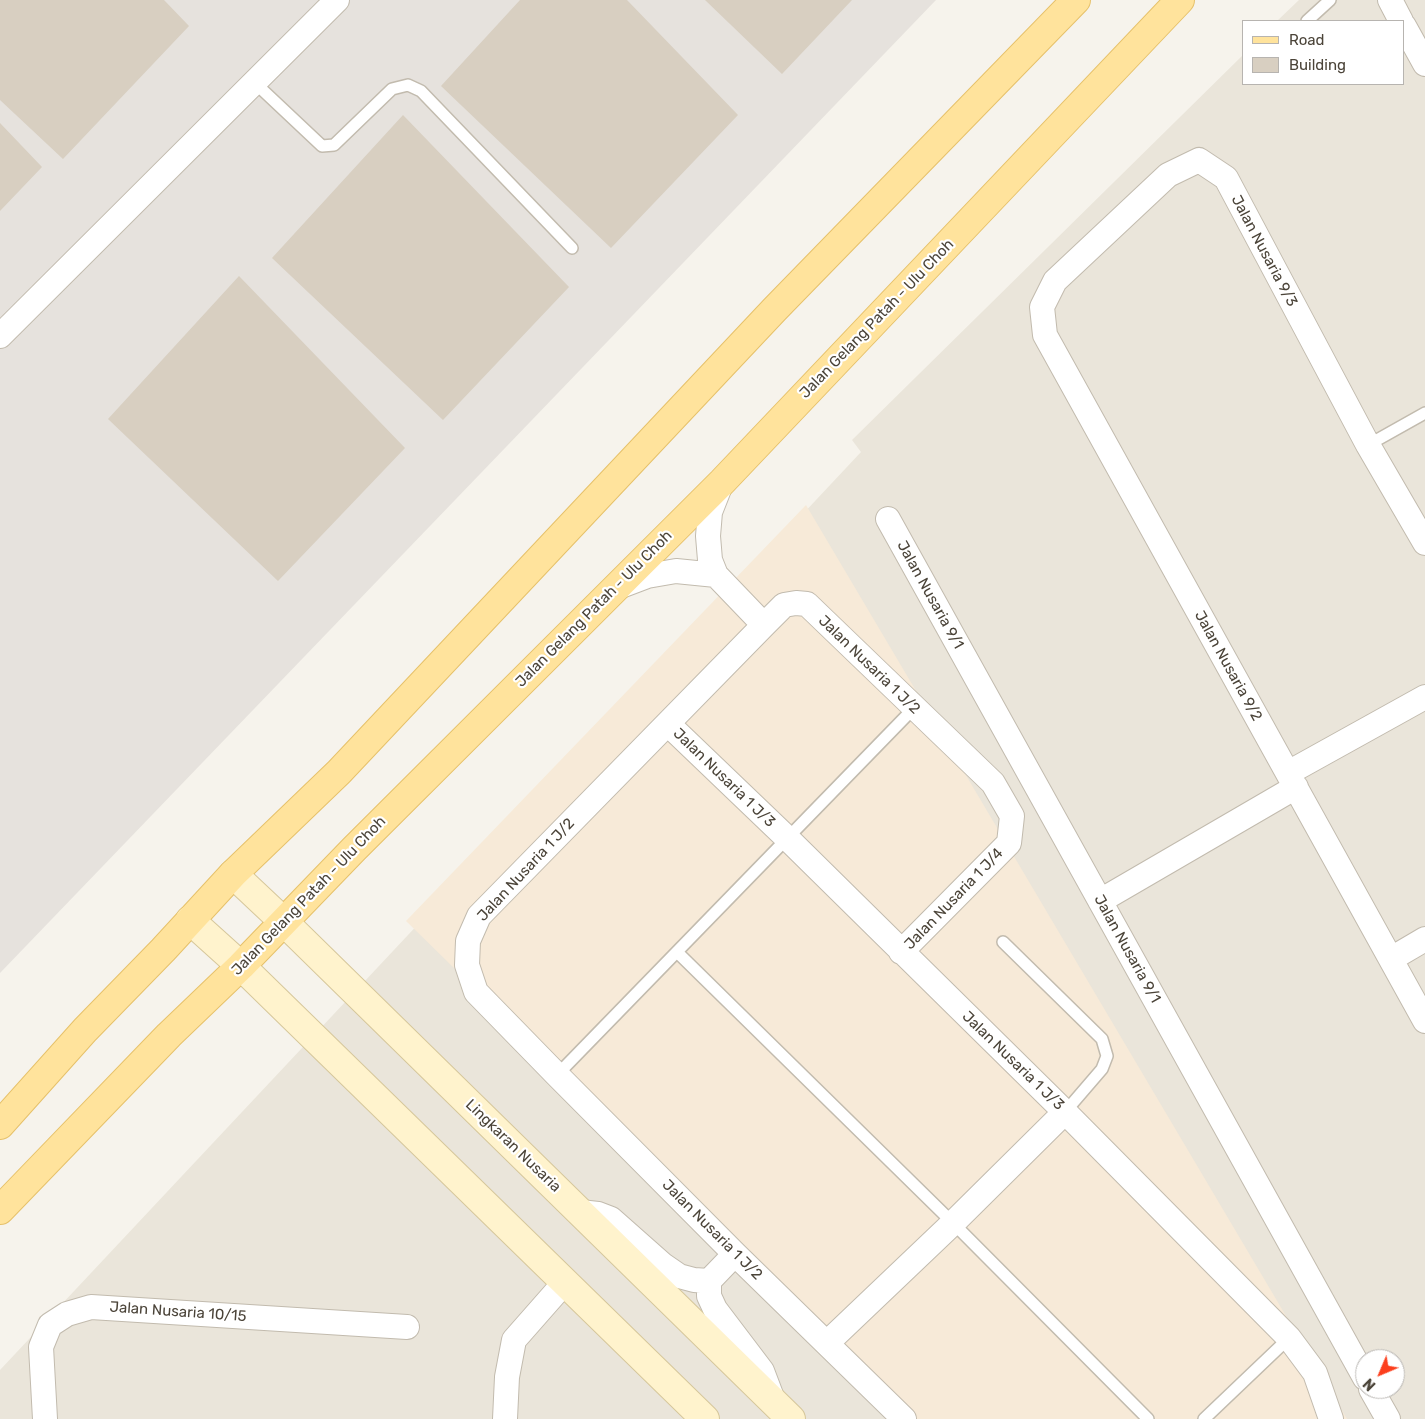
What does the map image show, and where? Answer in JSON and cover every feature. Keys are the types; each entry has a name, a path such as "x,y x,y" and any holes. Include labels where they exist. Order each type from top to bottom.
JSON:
{"main road":[{"path":"0,1125 85,1030 232,874 339,772 775,310 1076,0"},
{"name":"Jalan Gelang Patah - Ulu Choh","path":"0,1210 169,1035 241,966 361,842 722,482 1180,0"},
{"name":"Lingkaran Nusaria","path":"232,874 284,922 782,1410"},
{"path":"190,920 241,966 705,1419"}],"street":[{"path":"0,336 337,0"},
{"path":"1390,0 1400,20"},
{"path":"1405,28 1425,64"},
{"name":"Jalan Nusaria 9/3","path":"1042,308 1056,281 1168,175 1199,160 1226,178 1368,445 1425,543"},
{"name":"Jalan Nusaria 9/2","path":"1042,308 1045,335 1425,1021"},
{"path":"722,482 710,512 708,536 710,560 716,575 764,625"},
{"name":"Jalan Nusaria 9/1","path":"888,519 1355,1360"},
{"path":"615,588 647,576 676,571 716,575"},
{"name":"Jalan Nusaria 1 J/2","path":"904,1419 735,1254 476,992 467,965 468,941 479,916 784,605 807,604 993,783 1012,816"},
{"path":"1100,900 1425,697"},
{"name":"Jalan Nusaria 1 J/3","path":"668,724 787,838 1065,1112 1289,1338 1315,1373 1331,1419"},
{"name":"Jalan Nusaria 1 J/4","path":"901,952 1009,843 1012,816"},
{"path":"1390,959 1425,939"},
{"path":"827,1343 953,1223 1065,1112"},
{"path":"580,1212 598,1214 611,1219 663,1265 679,1276 709,1281"},
{"path":"735,1254 709,1281 709,1296 715,1309 762,1371 782,1410"},
{"path":"505,1419 507,1378 514,1340 565,1282"},
{"name":"Jalan Nusaria 10/15","path":"45,1419 41,1346 50,1325 67,1314 91,1307 407,1327"},
{"path":"1377,1399 1388,1419"}],"lane":[{"path":"1308,20 1330,0"},
{"path":"254,82 322,146 334,145 392,89 408,85 421,91 572,248"},
{"path":"1368,445 1425,413"},
{"path":"557,1075 914,708"},
{"path":"1003,942 1102,1039 1107,1056 1102,1069 1065,1112"},
{"path":"677,952 953,1223 1148,1419"},
{"path":"1204,1419 1289,1338"}],"shaded area":[{"path":"0,0 936,0 0,973"},
{"path":"1299,0 1425,0 1425,1419 0,1419 0,1370 861,452 852,440 1242,56 1242,85 1405,85 1405,20 1278,20"},
{"path":"806,505 1347,1419 914,1419 406,921"}],"building":[{"path":"0,0 164,0 189,26 63,159 0,100"},
{"path":"520,0 627,0 738,115 611,248 441,86"},
{"path":"705,0 852,0 782,74"},
{"path":"403,115 569,287 443,420 272,258"},
{"path":"0,123 42,167 0,211"},
{"path":"239,276 405,448 278,581 108,419"}]}
